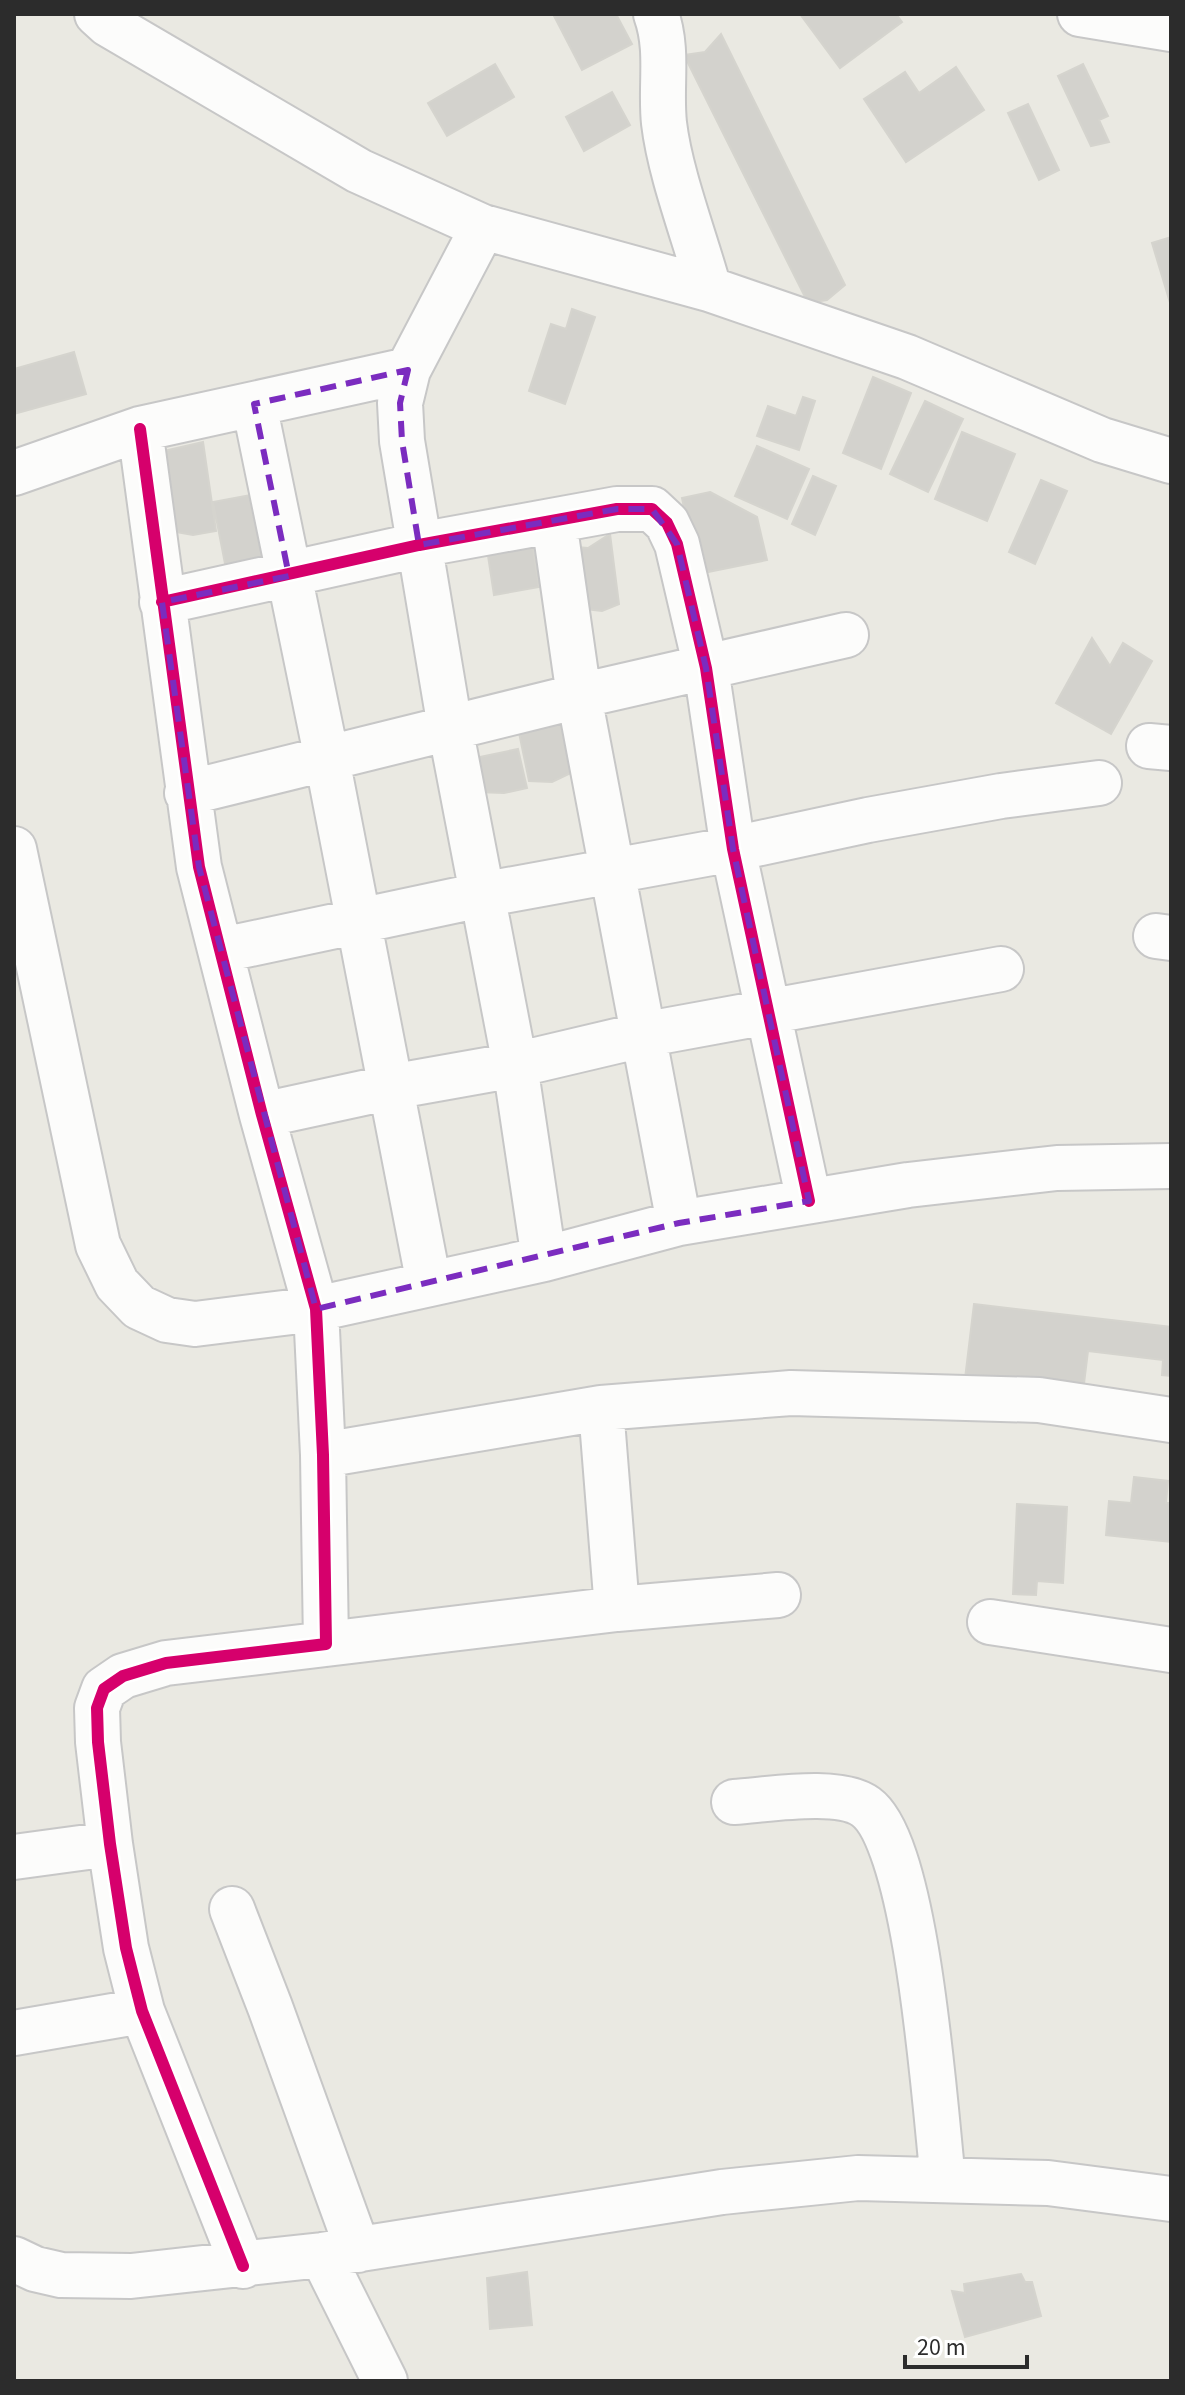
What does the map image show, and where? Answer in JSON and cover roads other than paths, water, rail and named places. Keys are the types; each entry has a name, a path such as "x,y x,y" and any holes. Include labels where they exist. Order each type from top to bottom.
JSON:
{"street":[{"path":"656,14 665,58 664,123 709,289"},
{"path":"1080,14 1171,29"},
{"path":"107,17 359,171 483,227 709,289 907,357 1102,440 1171,461"},
{"path":"483,227 408,370 400,403 401,429 450,727 515,1065 544,1259"},
{"path":"14,473 140,429 408,370"},
{"path":"254,404 429,1284"},
{"path":"140,429 199,867 262,1115 316,1309 323,1455 326,1644"},
{"path":"162,602 419,545 638,507 652,509 667,523 677,544 706,668 733,849 809,1201"},
{"path":"554,521 579,696 679,1223"},
{"path":"187,793 579,696 846,635"},
{"path":"222,950 481,895 898,815 1001,796 1099,783"},
{"path":"14,849 98,1245 117,1284 139,1307 167,1320 195,1324 316,1309 544,1259 679,1223 908,1185 1057,1168 1171,1166"},
{"path":"262,1115 391,1087 515,1065 642,1035 1001,969"},
{"path":"323,1455 601,1408 791,1393 1039,1400 1171,1420"},
{"path":"601,1408 617,1609"},
{"path":"243,2266 142,2011 126,1948 97,1731 97,1708 104,1689 123,1676 166,1663 617,1609 778,1595"},
{"path":"990,1622 1171,1650"},
{"path":"734,1802 843,1798 866,1807 884,1828 903,1883 924,2006 943,2180"},
{"path":"14,1857 110,1844"},
{"path":"232,1909 340,2253 385,2381"},
{"path":"14,2033 142,2011"},
{"path":"21,2271 87,2277 243,2266 722,2192 858,2178 1048,2183 1171,2199"}]}
